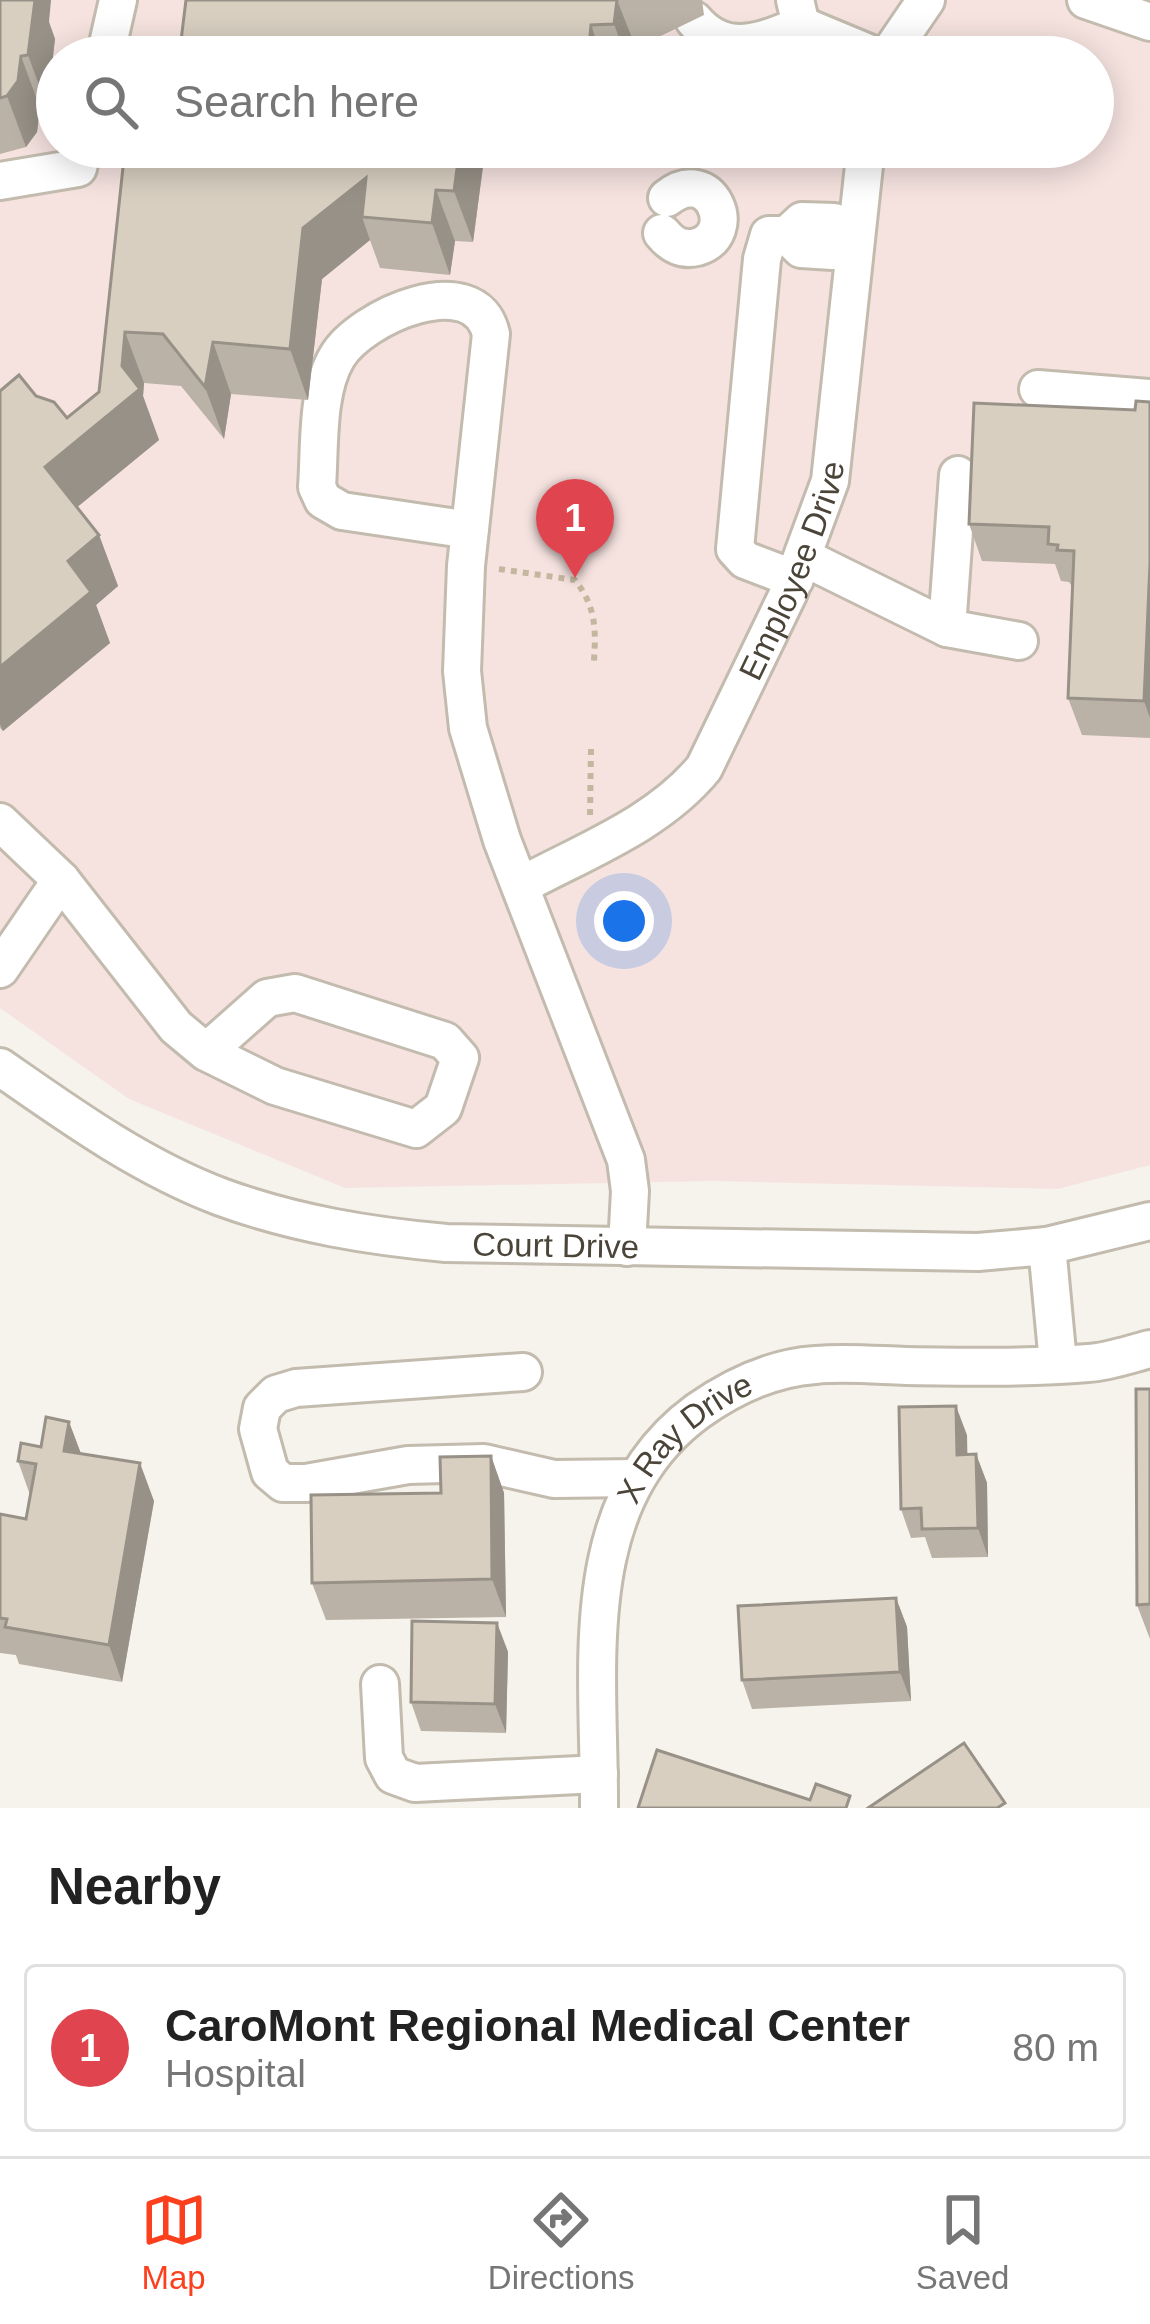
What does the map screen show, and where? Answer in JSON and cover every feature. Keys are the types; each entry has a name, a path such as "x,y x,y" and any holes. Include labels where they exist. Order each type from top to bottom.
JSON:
{"street":[{"path":"110,36 118,0"},
{"path":"898,36 926,0"},
{"path":"1085,0 1150,22"},
{"path":"758,36 798,12 843,36"},
{"path":"694,20 713,36"},
{"path":"0,181 78,168"},
{"name":"Employee Drive","path":"522,885 659,811 683,794 704,769 799,568 830,482 850,237 862,168"},
{"path":"684,189 704,192 717,207 718,227 706,242 688,248 670,242 664,215 684,189"},
{"path":"850,237 834,222 802,221 778,235 762,259 735,549 745,560 799,568 947,628 1019,641"},
{"path":"718,227 778,235"},
{"path":"468,548 342,511 323,500 316,487 327,377 339,351 400,308 421,301 478,309 488,320 491,334 468,548 462,671 468,728 488,799 630,1171 627,1247"},
{"path":"1038,389 1150,398"},
{"path":"947,628 958,475"},
{"path":"1,826 62,880 176,1027 206,1052 275,1086 416,1129 443,1108 460,1058 446,1041 295,993 267,998 206,1052"},
{"path":"0,968 62,880"},
{"name":"Court Drive","path":"0,1067 153,1166 218,1196 298,1222 372,1236 446,1243 978,1252 1047,1246 1150,1221"},
{"path":"1047,1246 1058,1363"},
{"name":"X Ray Drive","path":"599,1791 600,1597 606,1554 620,1510 637,1478 679,1425 721,1395 758,1377 812,1364 1090,1363 1150,1349"},
{"path":"523,1372 296,1388 276,1394 262,1408 258,1430 270,1472 283,1483 306,1483 408,1466 484,1463 554,1479 637,1478"},
{"path":"380,1684 384,1758 394,1775 415,1783 599,1791"}],"path":[{"path":"468,548 575,580 590,599 596,621 594,661"},
{"path":"589,849 591,748"}],"shaded area":[{"path":"0,0 1150,0 1150,1165 1058,1189 713,1181 345,1188 129,1099 0,1008"}],"building":[{"path":"0,0 35,0 28,55 21,56 18,81 0,98"},
{"path":"186,0 617,0 614,24 591,25 590,36 182,36"},
{"path":"123,168 457,168 454,191 436,190 432,223 362,217 366,178 303,228 290,349 213,342 205,387 163,334 125,332 122,366 140,389 45,467 99,535 68,561 91,592 0,667 0,391 19,375 36,396 54,402 67,418 99,392"},
{"path":"1136,401 1150,402 1144,701 1068,698 1074,551 1048,544 1049,527 969,524 974,403 1135,410"},
{"path":"1136,1389 1150,1389 1150,1604 1137,1605"},
{"path":"956,1406 957,1455 976,1454 978,1528 922,1529 921,1508 901,1509 899,1407"},
{"path":"46,1417 69,1422 64,1451 140,1463 109,1645 5,1627 7,1619 0,1618 0,1514 26,1519 36,1464 18,1461 21,1443 41,1447"},
{"path":"491,1456 492,1579 312,1583 311,1495 441,1493 440,1457"},
{"path":"896,1598 900,1672 742,1680 738,1606"},
{"path":"412,1621 497,1623 495,1704 411,1702"},
{"path":"964,1743 1005,1803 997,1808 868,1808"},
{"path":"657,1750 810,1800 816,1784 850,1796 846,1808 638,1808"}],"place":[{"name":"CaroMont Regional Medical Center","path":"575,578"}]}
